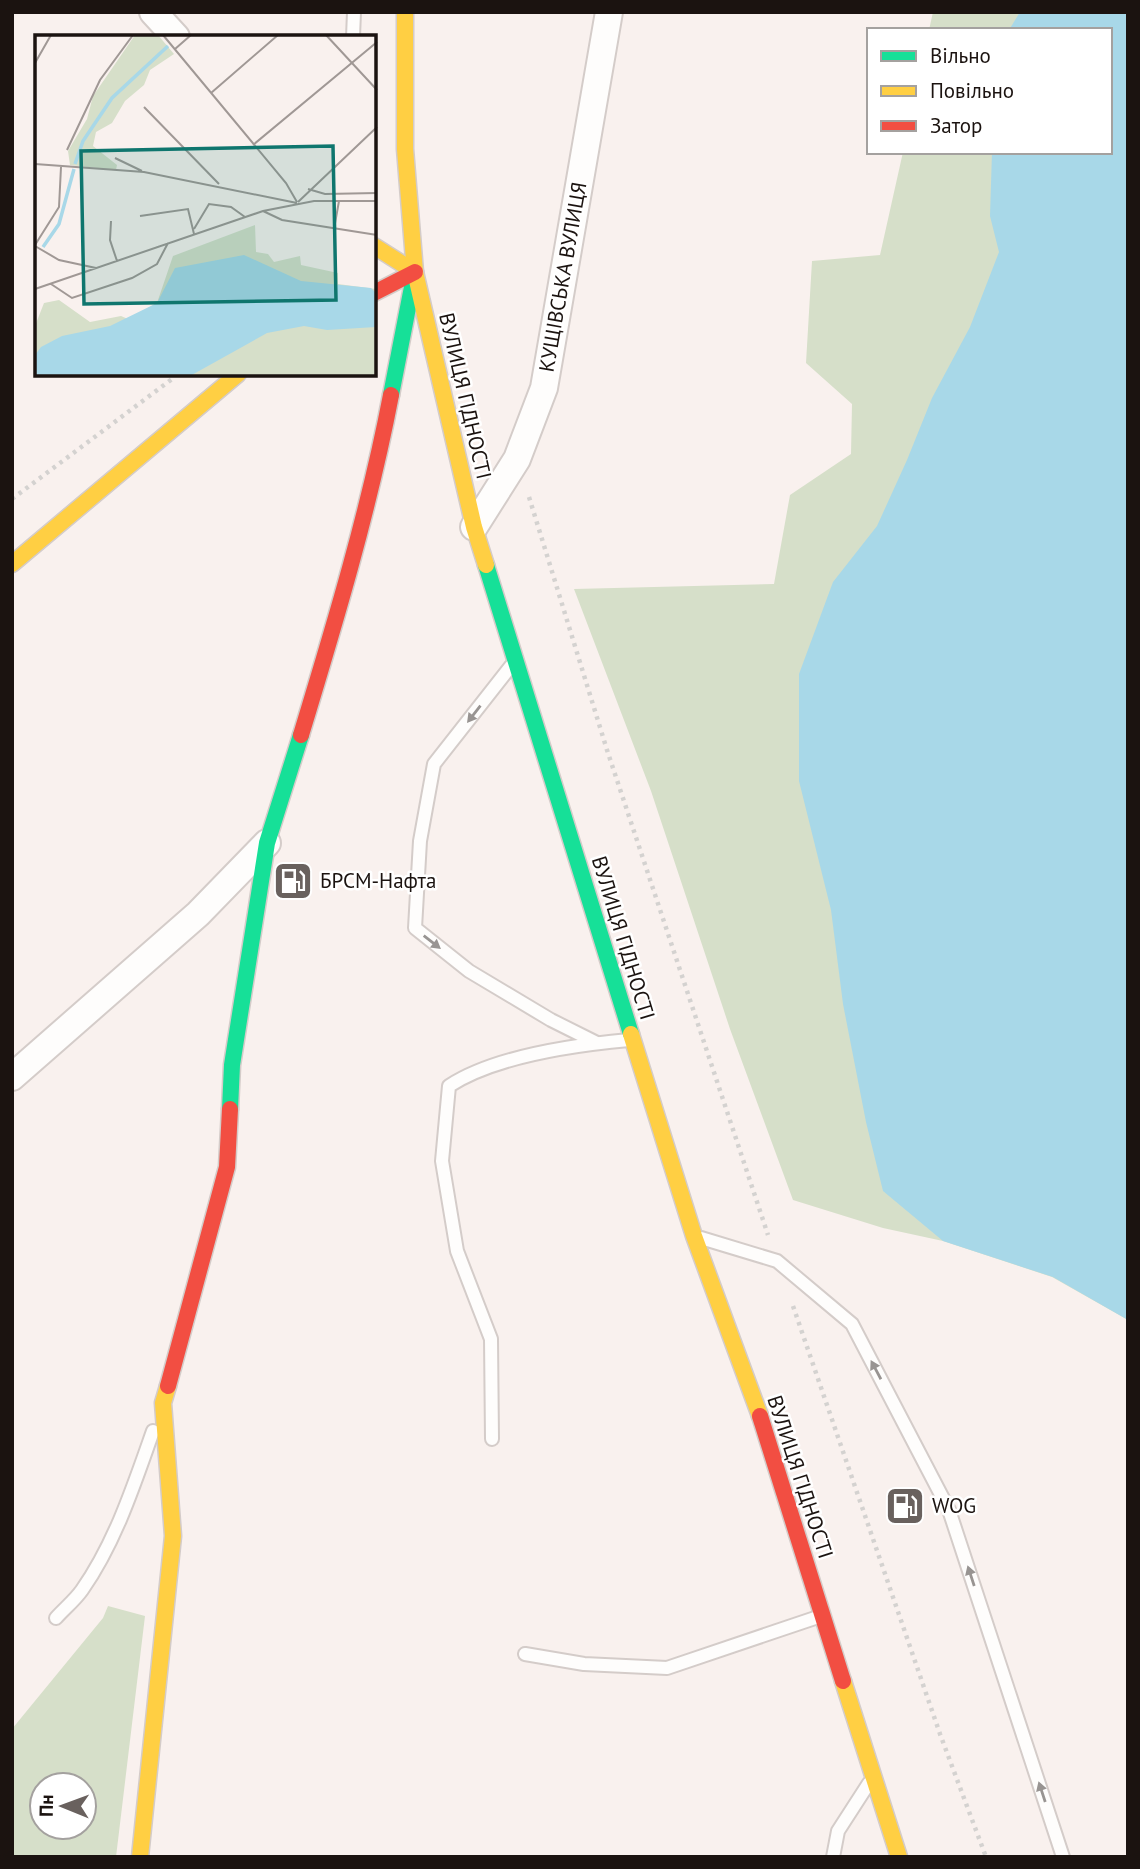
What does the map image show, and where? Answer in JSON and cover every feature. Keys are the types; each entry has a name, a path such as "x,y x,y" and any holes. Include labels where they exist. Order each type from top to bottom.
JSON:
{"street":[{"path":"153,12 174,35"},
{"name":"ВУЛИЦЯ ГІДНОСТІ","path":"405,12 405,149 415,272 474,527 694,1236 760,1417 898,1857"},
{"name":"КУЩІВСЬКА ВУЛИЦЯ","path":"474,527 517,459 544,388 609,12"},
{"path":"376,247 415,272"},
{"path":"376,292 415,272"},
{"path":"140,1857 173,1536 163,1404 227,1167 232,1065 267,843 328,646 379,460 415,272"},
{"path":"12,564 236,376"},
{"path":"12,1077 198,914 267,843"}],"lane":[{"path":"353,35 354,12"},
{"path":"516,660 434,764 420,841 415,929 469,971 551,1020 597,1043"},
{"path":"492,1440 491,1339 457,1251 442,1161 449,1086 470,1072 521,1058 597,1043 632,1040"},
{"path":"694,1236 777,1261 852,1324 949,1510 1063,1857"},
{"path":"56,1618 81,1591 103,1553 130,1497 163,1404"},
{"path":"524,1654 583,1664 667,1668 822,1616"},
{"path":"833,1857 838,1831 872,1778"}],"path":[{"path":"12,499 175,376"},
{"path":"517,459 607,750 777,1261 940,1734 986,1857"}],"green space":[{"path":"933,12 1128,12 1128,1320 1052,1277 943,1241 883,1228 793,1200 730,1029 651,791 574,589 774,584 790,495 851,454 852,404 806,363 812,261 880,255 903,154 1112,154 1112,28 929,28"},
{"path":"108,1606 145,1616 116,1857 12,1857 12,1729 103,1618"}],"water":[{"path":"1020,12 1128,12 1128,1320 1053,1277 943,1241 883,1191 866,1122 843,1004 831,910 799,781 799,674 833,582 877,526 932,398 970,327 999,252 990,216 992,154 1112,154 1112,28 1010,28"}],"traffic: fast":[{"path":"391,395 412,287"},
{"path":"486,565 631,1034"},
{"path":"230,1109 232,1065 267,843 301,735"}],"traffic: slow":[{"path":"405,12 405,149 415,272 474,527 486,565"},
{"path":"376,247 415,272"},
{"path":"12,564 236,376"},
{"path":"631,1034 694,1236 760,1416"},
{"path":"140,1857 173,1536 163,1403 168,1386"},
{"path":"843,1681 899,1857"}],"traffic: jam":[{"path":"376,292 415,272"},
{"path":"301,735 362,524 391,395"},
{"path":"168,1386 227,1167 230,1109"},
{"path":"760,1416 843,1681"}],"place":[{"name":"БРСМ-Нафта","path":"293,881"},
{"name":"WOG","path":"905,1506"}]}
